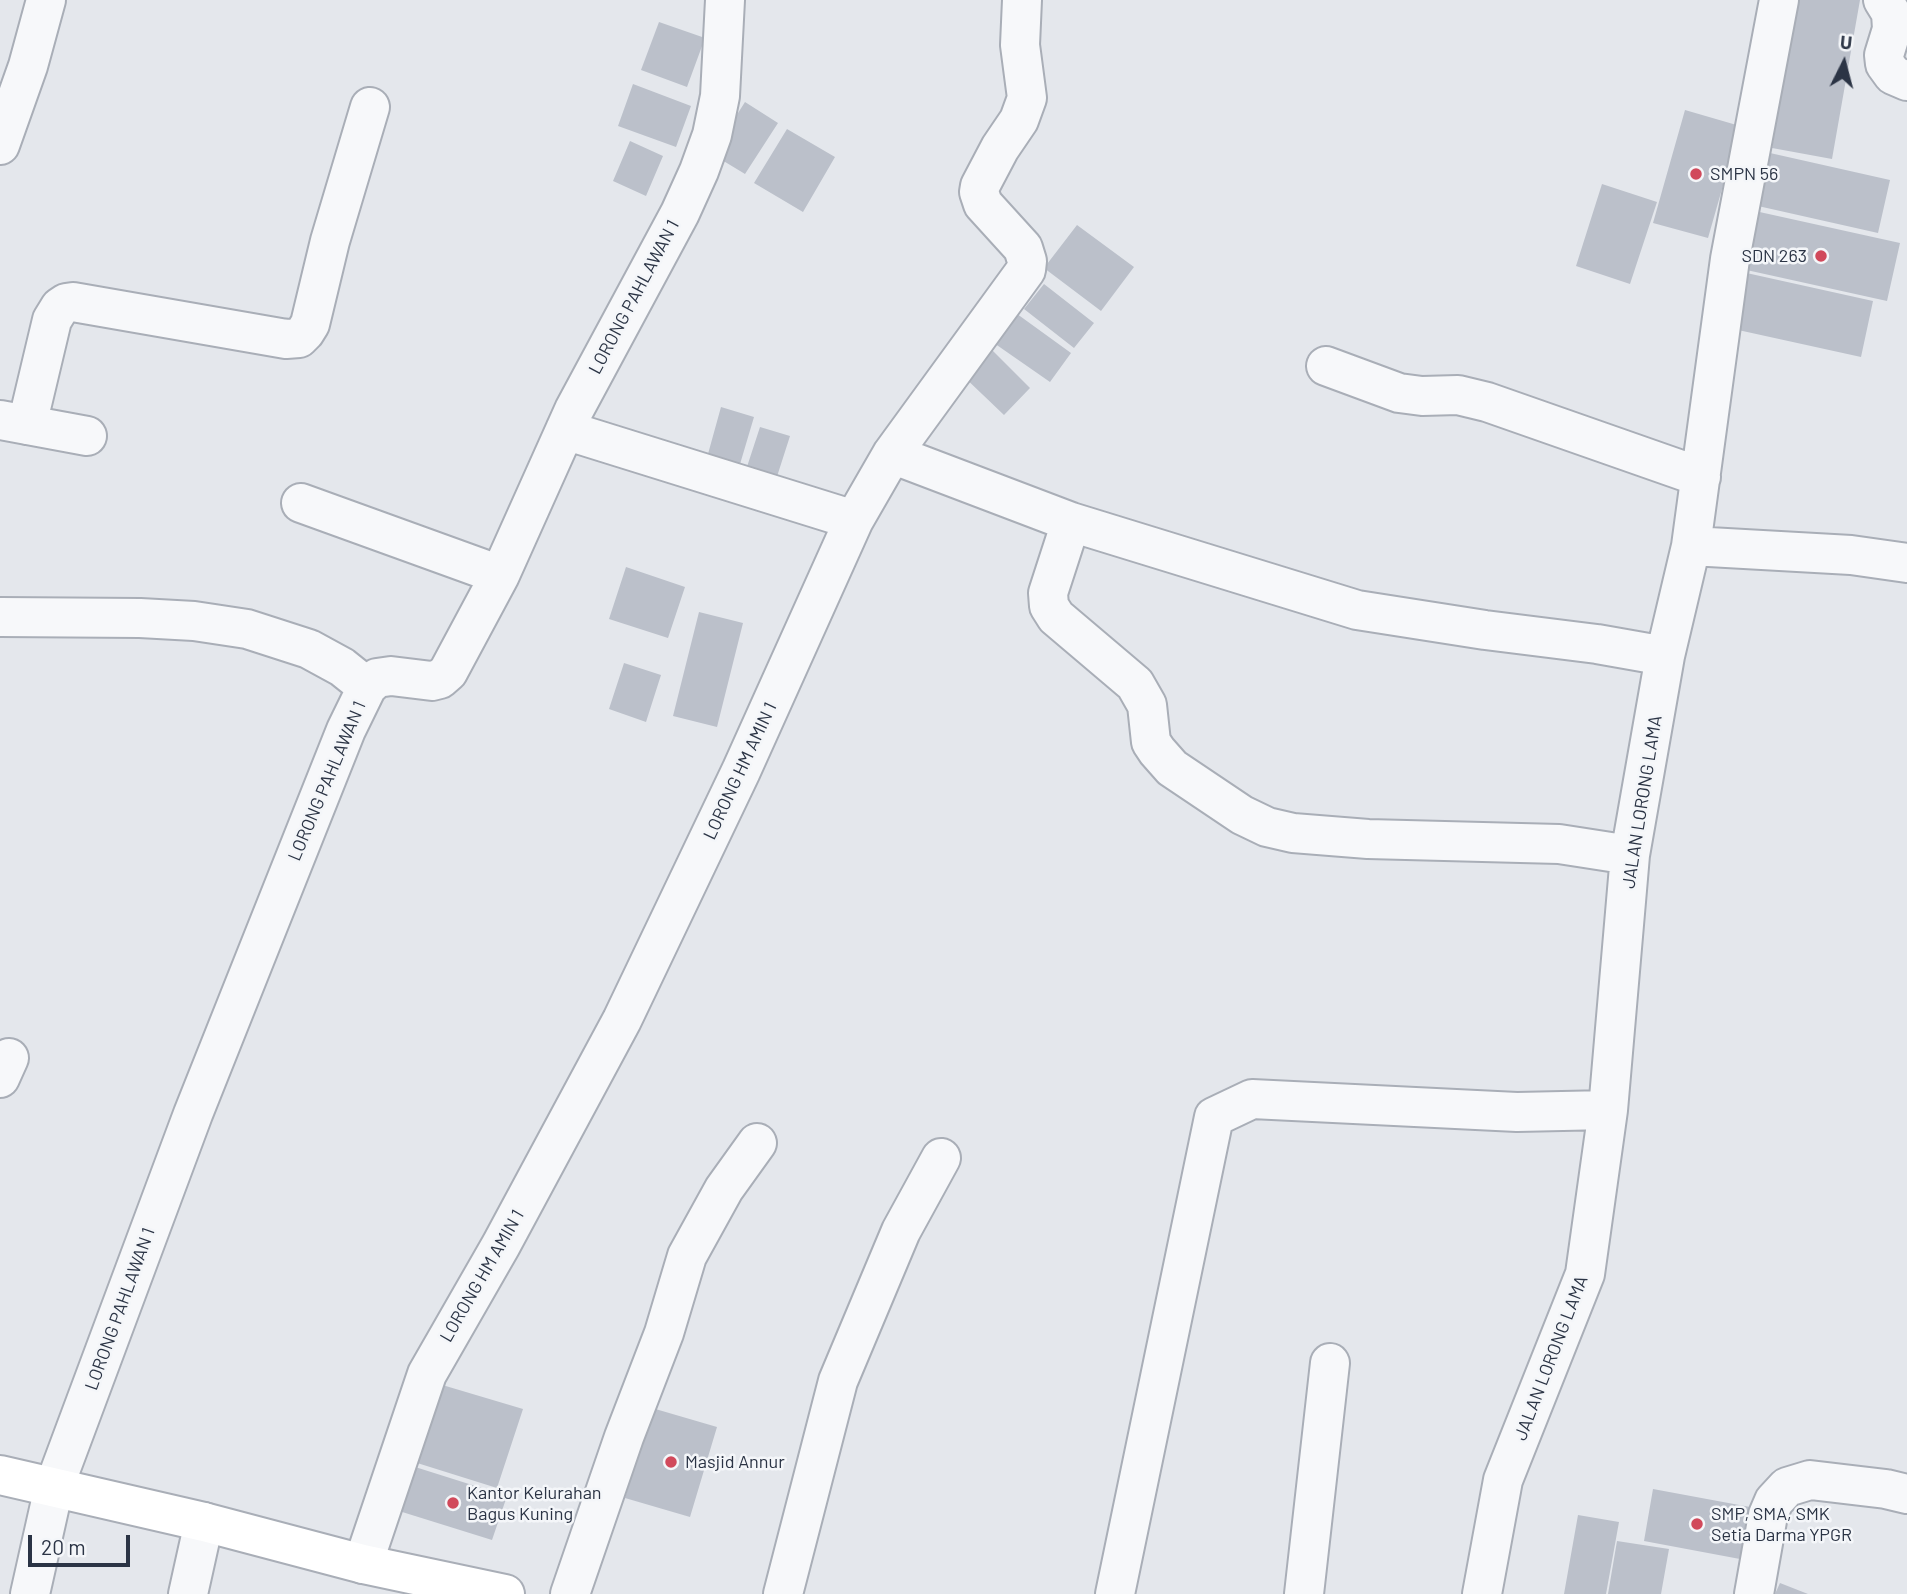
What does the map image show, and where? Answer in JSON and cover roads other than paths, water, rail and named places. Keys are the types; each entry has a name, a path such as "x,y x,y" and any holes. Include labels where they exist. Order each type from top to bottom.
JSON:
{"main road":[{"path":"0,1475 204,1522 446,1588 505,1594"}],"street":[{"path":"0,145 14,60 46,0"},
{"name":"LORONG PAHLAWAN 1","path":"30,1594 54,1487 197,1101 346,730 371,682 382,677 432,681 451,669 500,575 565,430 641,281 680,213 699,171 712,135 720,96 725,0"},
{"name":"LORONG HM AMIN 1","path":"363,1564 427,1374 501,1245 622,1020 741,771 854,520 892,454 1026,270 1024,248 979,197 980,186 1000,148 1019,120 1027,98 1019,27 1022,0"},
{"name":"JALAN LORONG LAMA","path":"1482,1594 1503,1480 1585,1274 1608,1110 1630,855 1665,656 1691,546 1730,259 1779,0"},
{"path":"1883,0 1891,13 1892,29 1884,55 1885,64 1893,75 1907,81"},
{"path":"87,436 14,422 52,320 60,307 73,302 286,339 299,338 305,332 370,107"},
{"path":"1326,366 1399,393 1458,396 1487,402 1701,477"},
{"path":"565,430 854,520"},
{"path":"892,454 1071,522 1357,610 1665,656"},
{"path":"301,503 500,575"},
{"path":"1071,522 1048,593 1049,606 1056,617 1135,684 1147,705 1151,742 1172,768 1242,815 1267,827 1293,833 1368,839 1559,844 1630,855"},
{"path":"1691,546 1851,555 1907,563"},
{"path":"0,617 140,618 194,621 247,629 309,649 342,667 367,687"},
{"path":"1115,1594 1214,1117 1252,1099 1517,1112 1608,1110"},
{"path":"570,1594 624,1437 664,1333 687,1256 724,1189 757,1143"},
{"path":"783,1594 838,1381 901,1231 941,1158"},
{"path":"1304,1594 1330,1363"},
{"path":"1754,1594 1768,1515 1774,1501 1787,1488 1810,1480 1907,1494"},
{"path":"188,1594 204,1522"}],"place":[{"name":"SMPN 56","path":"1696,174"},
{"name":"SDN 263","path":"1821,256"},
{"name":"Masjid Annur","path":"671,1462"},
{"name":"Kantor Kelurahan Bagus Kuning","path":"453,1503"},
{"name":"SMP, SMA, SMK Setia Darma YPGR","path":"1697,1524"}]}
